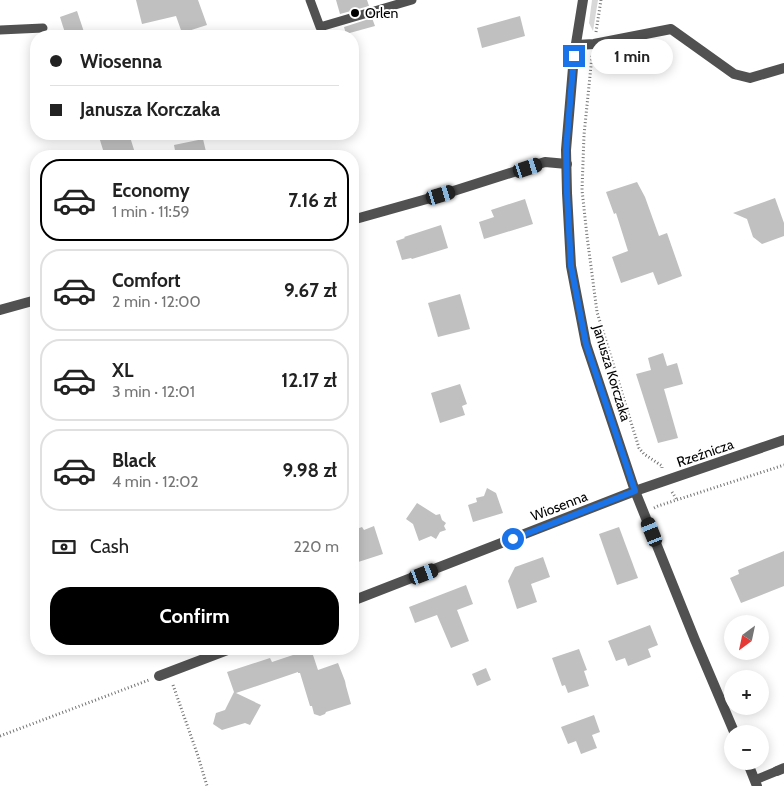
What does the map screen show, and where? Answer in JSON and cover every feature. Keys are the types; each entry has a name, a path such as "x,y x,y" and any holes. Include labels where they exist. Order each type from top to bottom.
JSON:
{"street":[{"name":"Janusza Korczaka","path":"583,0 574,56 566,150 571,266 586,344 635,491 731,725"},
{"path":"576,45 594,44 671,29 734,74 750,78 784,68"},
{"path":"359,218 441,195 545,162 567,164"},
{"path":"0,310 30,302"},
{"name":"Rzeźnicza","path":"635,491 784,440"},
{"name":"Wiosenna","path":"359,598 635,491"},
{"path":"164,674 214,655"},
{"path":"751,770 756,783"}],"lane":[{"path":"310,0 320,27 412,0"},
{"path":"0,30 42,28"},
{"path":"756,783 781,769"}],"path":[{"path":"601,0 591,64 584,135 582,190 597,312 639,448 644,454 662,466 672,494 677,500"},
{"path":"682,498 784,465"},
{"path":"0,736 164,674 198,756 207,786"}],"shaded area":[{"path":"592,0 598,0 593,31 589,23"}],"building":[{"path":"136,0 198,0 207,25 191,30 181,30 176,16 142,24"},
{"path":"336,0 367,0 369,6 340,14"},
{"path":"77,11 83,30 64,30 60,17"},
{"path":"520,16 525,36 482,48 477,28"},
{"path":"372,18 375,26 359,30 345,30 344,27"},
{"path":"100,140 131,140 134,150 103,150"},
{"path":"203,140 206,150 175,150 174,145"},
{"path":"637,182 645,197 659,236 667,233 682,276 658,285 653,272 621,283 612,257 628,251 616,213 614,214 606,192"},
{"path":"775,198 784,223 784,236 762,244 753,237 747,219 733,213"},
{"path":"525,199 533,224 484,239 479,222 494,217 491,210"},
{"path":"441,225 448,248 412,259 402,260 396,241"},
{"path":"460,294 470,329 438,337 428,303"},
{"path":"663,353 667,366 677,363 683,384 664,389 678,438 658,443 636,374 651,370 648,358"},
{"path":"460,384 467,404 462,406 465,415 440,423 431,393"},
{"path":"487,488 496,493 503,513 473,522 468,505 477,502 476,498 484,496"},
{"path":"417,503 436,515 440,514 442,520 446,523 444,526 446,530 440,532 436,539 431,536 419,541 413,524 406,519"},
{"path":"374,526 383,554 359,562 359,528 362,527 364,530"},
{"path":"619,527 638,578 617,585 599,534"},
{"path":"784,551 784,586 741,603 730,578 739,574 738,570"},
{"path":"543,557 550,577 531,584 537,602 517,609 508,581 515,567"},
{"path":"466,585 473,604 457,610 469,641 451,648 437,615 415,623 409,607"},
{"path":"650,625 658,645 648,649 651,657 628,666 625,658 616,661 608,641"},
{"path":"579,649 587,670 584,671 589,686 568,693 565,685 562,686 552,658"},
{"path":"293,655 313,655 318,670 338,663 351,704 326,712 320,716 314,714 300,673 298,672 236,693 261,705 250,725 245,723 222,730 213,724 216,713 225,710 234,692 227,672 270,658 272,662"},
{"path":"486,668 491,680 477,686 472,674"},
{"path":"594,715 600,732 592,735 597,748 581,754 576,741 568,744 561,727"}],"place":[{"name":"Orlen","path":"355,13"}],"route":[{"path":"513,539 635,491 586,344 571,266 566,150 574,56"}]}
